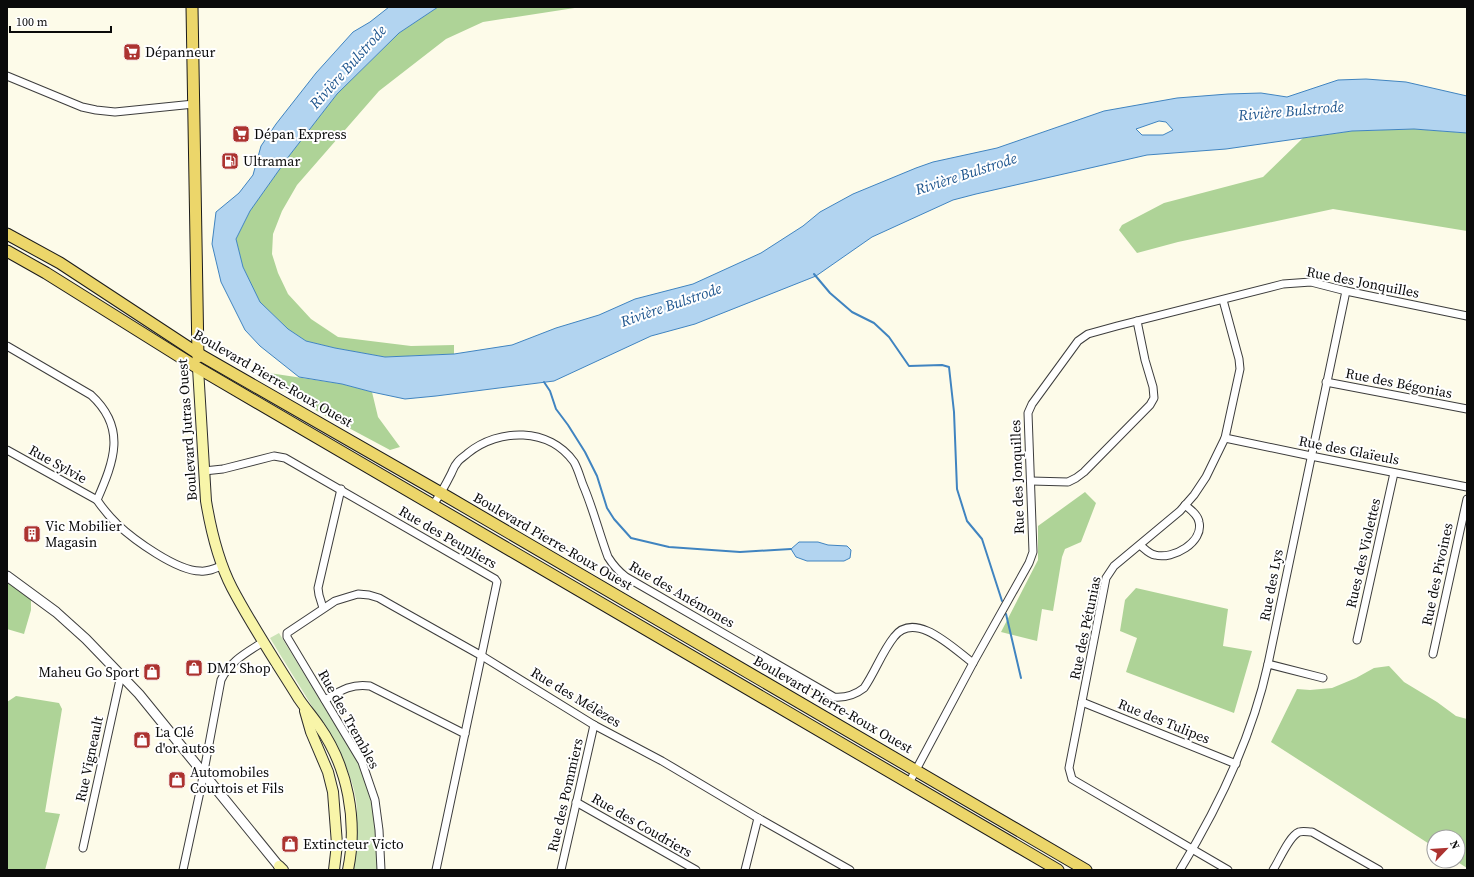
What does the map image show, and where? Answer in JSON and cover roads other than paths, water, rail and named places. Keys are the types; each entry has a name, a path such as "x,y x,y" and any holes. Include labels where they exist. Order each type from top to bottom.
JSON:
{"main road":[{"name":"Boulevard Jutras Ouest","path":"192,7 197,353 206,501 221,566 263,642 304,707 320,726 333,752 347,787 352,823 352,842 348,870"},
{"name":"Boulevard Pierre-Roux Ouest","path":"7,234 60,263 197,353 441,493 1086,870"},
{"name":"Boulevard Pierre-Roux Ouest","path":"7,251 52,277 198,368 1058,870"},
{"name":"Boulevard Jutras Ouest","path":"304,707 311,732 328,772 333,792 337,844 334,870"}],"street":[{"path":"7,76 82,107 96,110 115,112 194,104"},
{"name":"Rue des Jonquilles","path":"909,783 973,663 1029,563 1033,552 1028,413 1032,404 1078,341 1088,334 1283,284 1294,283 1311,282 1346,291 1467,316"},
{"name":"Rue des Lys","path":"1180,870 1222,795 1250,732 1259,705 1346,291"},
{"name":"Rue des Pétunias","path":"1223,300 1239,359 1240,369 1225,438 1206,477 1194,495 1185,505 1140,545 1114,566 1106,578 1069,768 1072,779 1228,870"},
{"path":"1031,481 1068,482 1076,478 1150,405 1154,398 1153,387 1145,360 1137,321"},
{"path":"7,346 92,395 101,404 111,420 114,435 113,453 97,500 117,524 132,537 151,550 191,570 200,572 221,566"},
{"name":"Rue des Bégonias","path":"1326,382 1467,410"},
{"name":"Rue des Anémones","path":"433,505 457,462 482,443 498,438 517,435 542,438 550,441 564,451 574,463 608,556 617,570 626,577 834,696 841,698 856,694 864,688 894,635 907,628 918,628 930,632 973,663"},
{"name":"Rue des Glaïeuls","path":"1225,438 1467,487"},
{"name":"Rue Sylvie","path":"7,450 97,500"},
{"name":"Rue des Peupliers","path":"204,471 223,469 274,456 285,458 495,579 497,582 436,870"},
{"name":"Rues des Violettes","path":"1357,640 1394,472"},
{"path":"324,608 318,588 341,489"},
{"name":"Rue des Pivoines","path":"1433,654 1467,499"},
{"path":"1140,545 1149,553 1156,556 1166,556 1177,553 1187,547 1194,540 1199,529 1199,522 1196,515 1185,505"},
{"path":"7,576 56,612 86,639 139,694 281,869"},
{"name":"Rue des Mélèzes","path":"286,633 324,608 348,597 358,594 379,598 482,656 594,725 662,761 850,870"},
{"name":"Rue des Trembles","path":"286,633 362,762 370,783 377,814 381,870"},
{"path":"183,870 204,773 221,680 232,663 263,642"},
{"path":"1268,664 1323,678"},
{"name":"Rue Vigneault","path":"83,848 121,675"},
{"path":"325,700 350,686 361,684 370,686 465,734"},
{"name":"Rue des Tulipes","path":"1082,702 1236,764"},
{"name":"Rue des Pommiers","path":"561,870 594,725"},
{"name":"Rue des Coudriers","path":"576,802 696,870"},
{"path":"745,870 758,818"},
{"path":"1273,870 1293,836 1299,832 1312,832 1378,870"},
{"path":"834,870 838,863"}],"water":[{"name":"Rivière Bulstrode","path":"389,7 438,7 399,33 337,94 289,156 250,211 236,239 243,267 260,302 288,329 306,341 385,357 454,354 512,345 556,328 599,315 635,299 693,284 761,253 803,226 820,212 853,194 933,162 997,148 1104,111 1177,98 1228,94 1261,93 1287,97 1338,80 1366,79 1406,82 1467,96 1467,133 1414,129 1352,131 1226,149 1147,155 976,194 953,200 872,237 816,276 695,324 651,336 554,381 405,399 342,384 299,377 260,346 245,330 221,282 212,244 216,212 239,193 253,175 261,146 276,124 316,73 353,32 370,22","holes":["1159,121 1166,122 1173,130 1163,135 1142,135 1136,129"]},
{"path":"799,542 818,542 828,545 847,546 851,550 850,558 844,561 807,561 796,557 791,549"}],"waterway":[{"path":"814,274 830,293 852,312 874,323 889,337 909,366 942,365 949,367 954,412 957,489 967,521 982,539 1002,601"},
{"path":"544,382 550,391 556,409 585,452 597,476 607,508 614,519 631,538 669,547 740,552 791,549"},
{"path":"1006,614 1021,678"}],"place":[{"name":"Dépanneur","path":"132,52"},
{"name":"Dépan Express","path":"241,134"},
{"name":"Ultramar","path":"230,161"},
{"name":"Vic Mobilier Magasin","path":"32,534"},
{"name":"DM2 Shop","path":"194,668"},
{"name":"Maheu Go Sport","path":"152,672"},
{"name":"La Clé d'or autos","path":"142,740"},
{"name":"Automobiles Courtois et Fils","path":"177,780"},
{"name":"Extincteur Victo","path":"290,844"}]}
